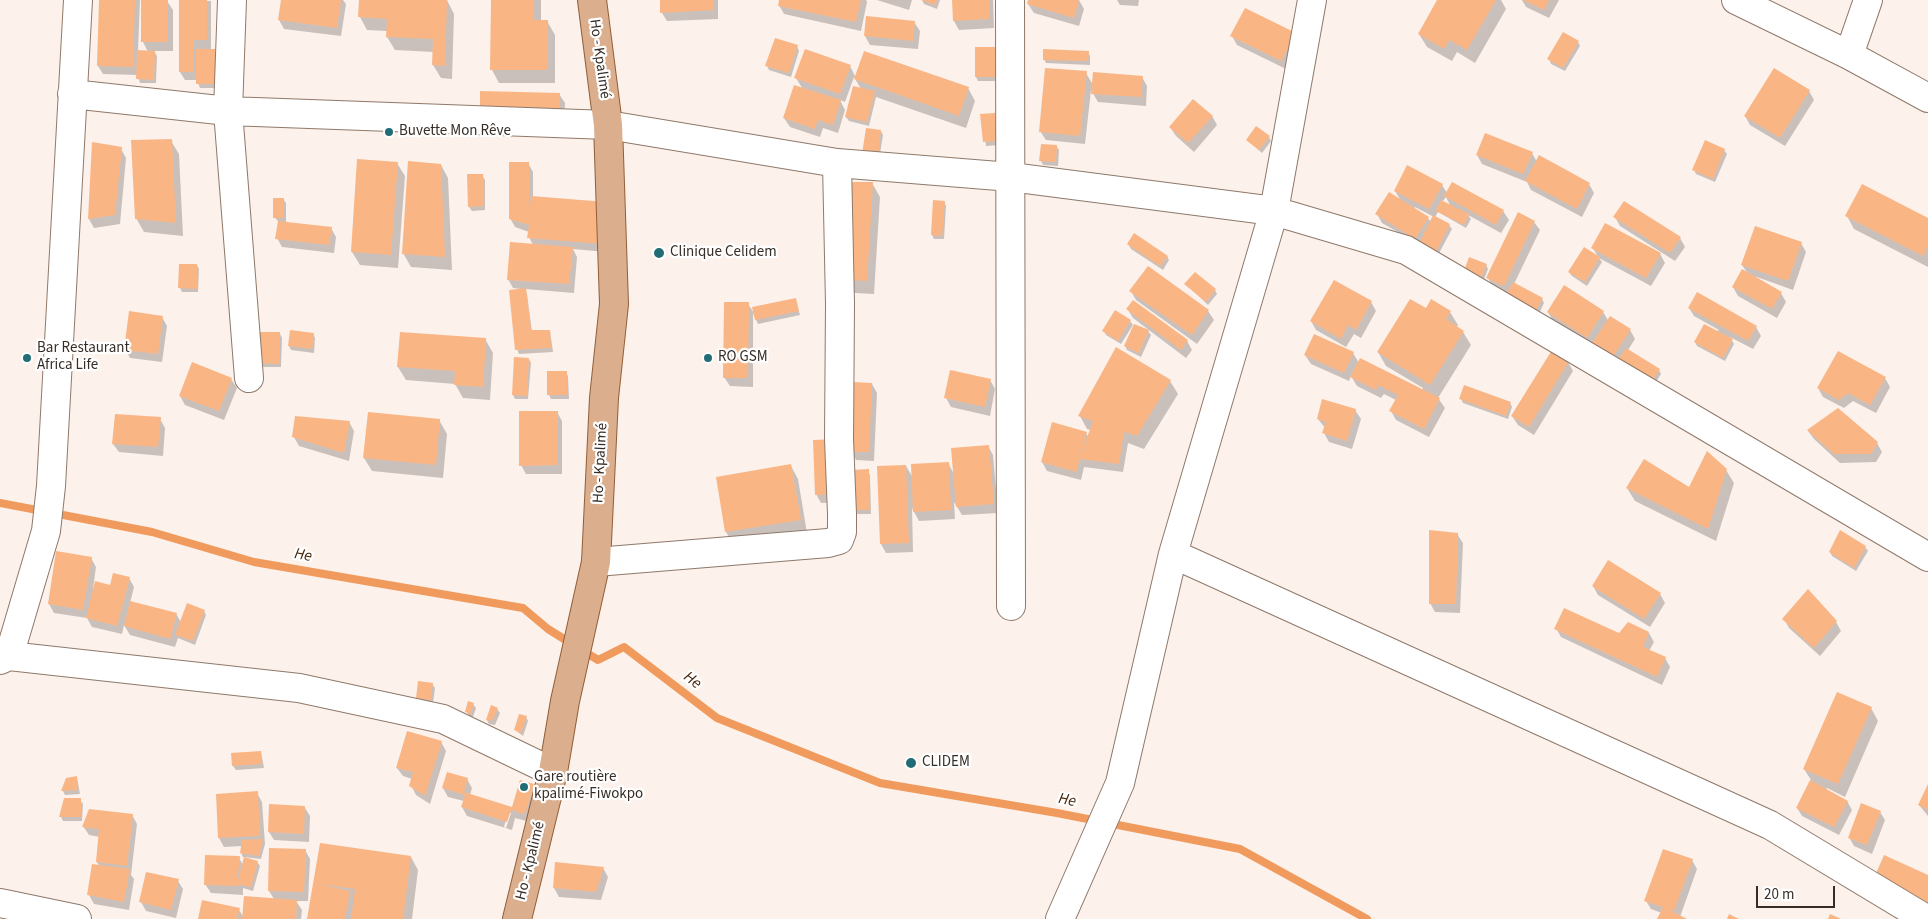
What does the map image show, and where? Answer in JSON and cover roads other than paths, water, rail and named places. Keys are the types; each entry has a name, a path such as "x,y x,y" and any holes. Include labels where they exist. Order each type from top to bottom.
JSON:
{"main road":[{"name":"Ho - Kpalimé","path":"517,919 553,772 566,701 596,562 604,398 614,304 608,124 592,0"}],"street":[{"path":"78,0 51,486 46,531 5,658 299,688 443,719 553,772"},
{"path":"232,0 228,111 249,378"},
{"path":"1010,0 1011,606"},
{"path":"1060,919 1120,783 1173,554 1274,211 1312,0"},
{"path":"1736,0 1849,55 1928,98"},
{"path":"1849,55 1868,0"},
{"path":"72,94 228,111 608,124 837,163 1011,177 1274,211 1406,250 1928,557"},
{"path":"596,562 828,543 839,540 842,532 842,514 839,439 837,163"},
{"path":"1173,554 1770,825 1926,919"},
{"path":"0,902 76,919"}],"waterway":[{"name":"He","path":"0,503 152,532 254,562 523,608 548,629 572,644"},
{"name":"He","path":"582,650 598,660 624,647 717,718 880,783 1057,813 1240,849 1367,919"}],"place":[{"name":"Buvette Mon Rêve","path":"389,132"},
{"name":"Clinique Celidem","path":"659,253"},
{"name":"Bar Restaurant Africa Life","path":"27,358"},
{"name":"RO GSM","path":"708,358"},
{"name":"CLIDEM","path":"911,763"},
{"name":"Gare routière kpalimé-Fiwokpo","path":"524,787"}]}
